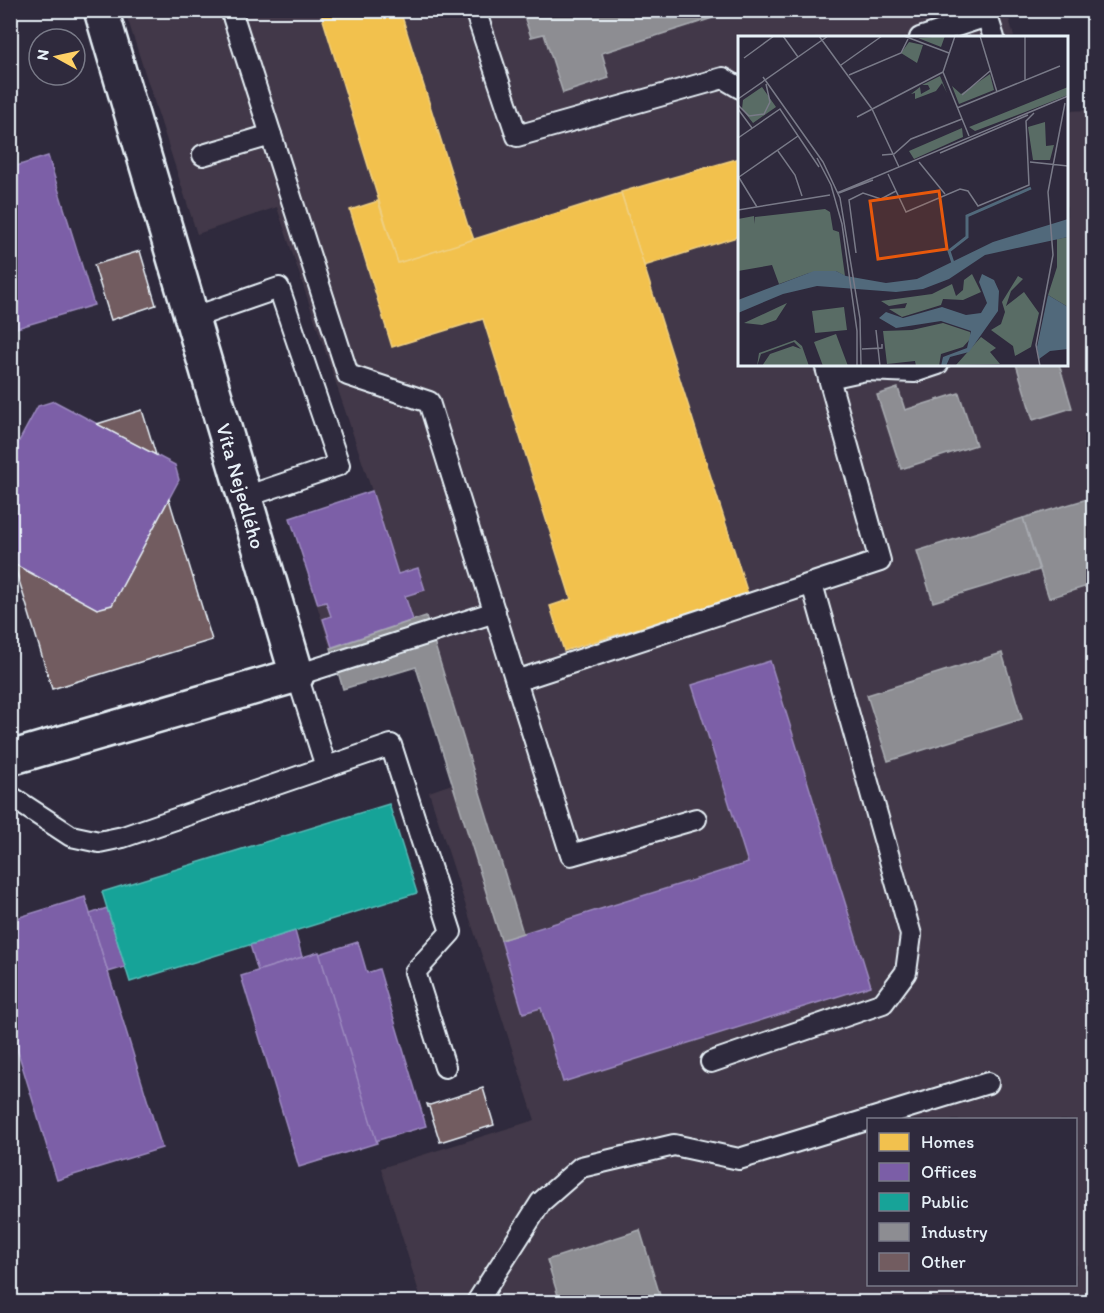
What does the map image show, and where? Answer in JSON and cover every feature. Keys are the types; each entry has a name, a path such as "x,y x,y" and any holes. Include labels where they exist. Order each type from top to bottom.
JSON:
{"street":[{"name":"Víta Nejedlého","path":"101,10 297,675"},
{"path":"10,758 297,675"}],"lane":[{"path":"231,10 348,375 429,402 571,855 696,819"},
{"path":"476,10 517,136 723,78 738,87"},
{"path":"925,36 986,13 993,36"},
{"path":"203,155 271,135"},
{"path":"192,318 279,288 339,465 245,497"},
{"path":"516,681 880,561 827,371 914,372 932,366"},
{"path":"711,1062 883,1004 906,972 911,935 812,584"},
{"path":"326,767 297,675 495,612"},
{"path":"10,796 71,836 99,842 123,837 391,744 451,932 415,972 445,1067"},
{"path":"873,1118 988,1083"},
{"path":"477,1302 541,1202 580,1167 674,1145 739,1159 867,1120"}],"shaded area":[{"path":"125,11 1007,11 1014,36 738,36 738,366 1068,366 1068,111 1093,110 1093,1302 422,1302 381,1168 535,1120 429,792 452,784 416,668 343,689 290,518 372,491 277,207 197,234"}],"building: Homes":[{"path":"320,10 400,10 474,240 398,263"},
{"path":"738,159 738,237 644,266 621,192"},
{"path":"621,193 748,594 564,651 550,606 571,599 483,319 392,347 350,210 378,201 398,263"}],"building: Offices":[{"path":"48,156 94,305 10,330 10,168"},
{"path":"54,401 175,465 179,480 112,605 97,609 10,562 10,458 38,406"},
{"path":"372,491 398,574 418,568 425,590 405,596 413,620 332,647 323,619 331,616 326,602 318,604 290,518"},
{"path":"770,661 871,986 563,1082 541,1008 523,1013 501,940 748,863 692,685"},
{"path":"85,897 162,1148 57,1180 10,1026 10,920"},
{"path":"107,908 125,967 108,972 90,914"},
{"path":"295,931 302,957 258,971 250,945"},
{"path":"358,942 367,973 379,969 426,1126 375,1141 319,954"},
{"path":"319,952 377,1143 299,1167 241,976"}],"building: Public":[{"path":"389,804 417,893 130,982 102,892"}],"building: Industry":[{"path":"536,10 738,10 602,53 609,78 563,93 544,34 531,37 524,16 537,13"},
{"path":"1017,366 1060,366 1072,408 1033,420"},
{"path":"898,388 905,410 959,393 976,445 901,469 877,395"},
{"path":"1094,497 1094,584 1049,598 1023,518"},
{"path":"1023,518 1039,570 933,602 917,551"},
{"path":"426,616 523,933 501,940 416,667 343,689 331,648"},
{"path":"1002,653 1022,719 888,761 867,695"},
{"path":"640,1230 662,1302 560,1302 547,1260"}],"building: Other":[{"path":"140,251 156,305 111,320 94,265"},
{"path":"142,410 156,455 97,424"},
{"path":"169,499 212,640 52,689 14,564 97,609 112,605"},
{"path":"483,1088 494,1125 440,1142 427,1104"}]}
